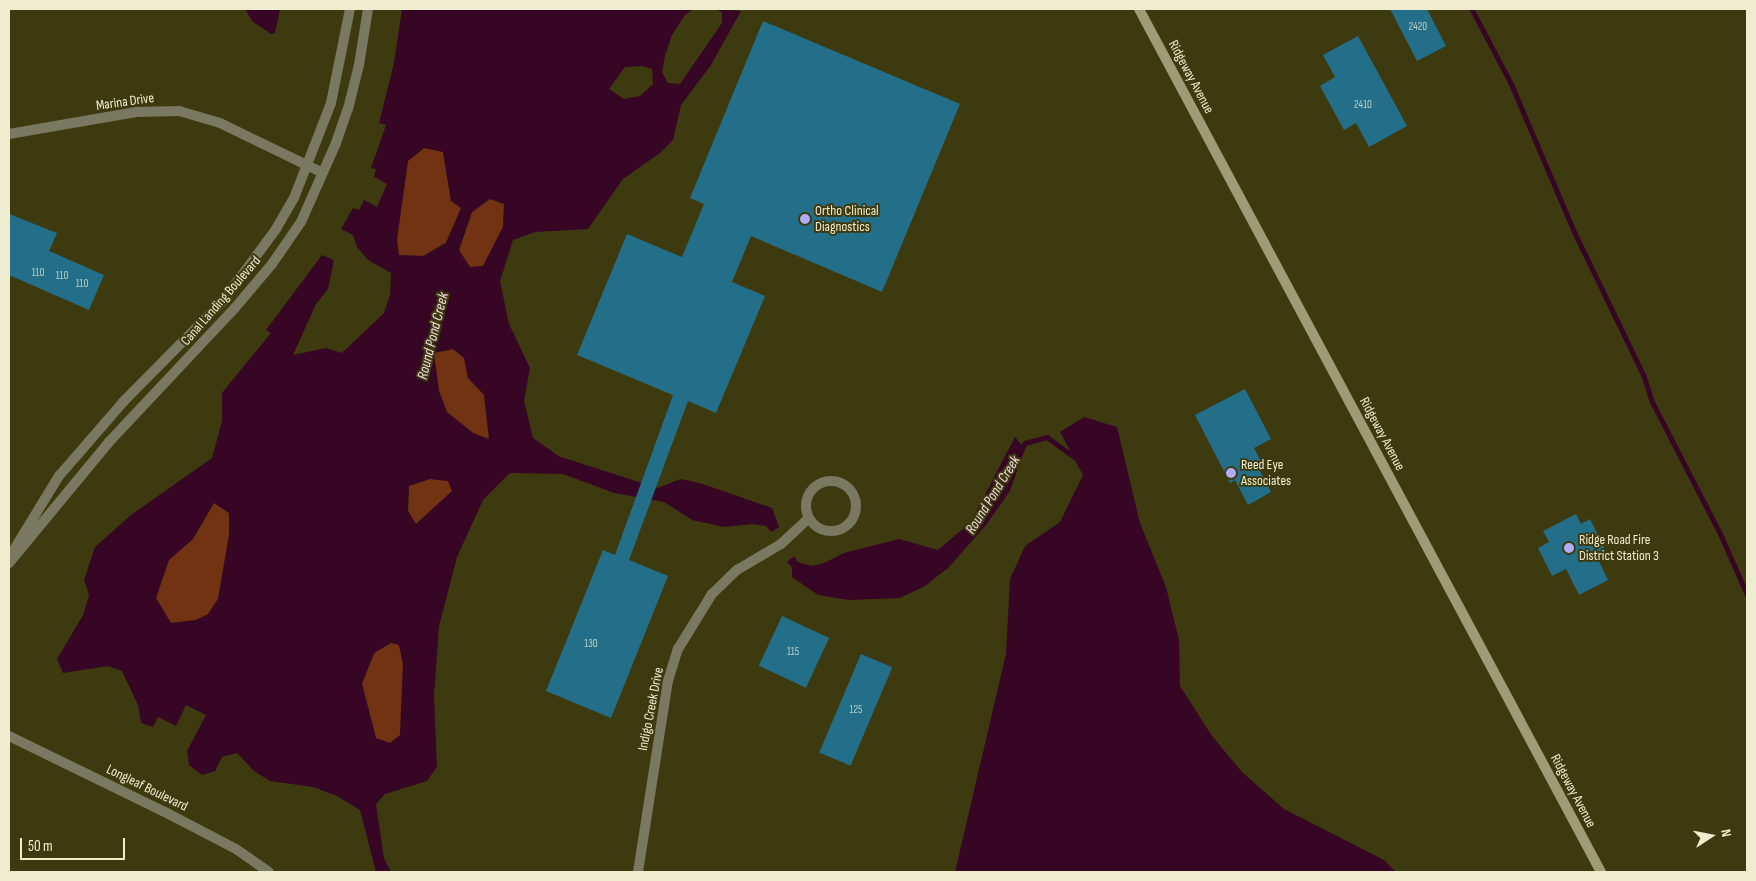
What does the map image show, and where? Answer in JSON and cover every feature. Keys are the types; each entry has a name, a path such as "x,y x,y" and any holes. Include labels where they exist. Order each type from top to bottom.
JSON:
{"main road":[{"name":"Ridgeway Avenue","path":"1139,9 1601,872"}],"street":[{"name":"Canal Landing Boulevard","path":"9,558 59,476 123,402 228,294 276,229 308,165 331,102 350,9"},
{"name":"Canal Landing Boulevard","path":"9,563 109,442 197,350 272,264 301,222 348,109 359,64 368,9"},
{"name":"Marina Drive","path":"9,134 136,112 179,111 220,123 323,173"},
{"path":"834,480 842,483 854,495 855,514 844,528 830,532 821,530 808,518 807,497 818,484 834,480"},
{"name":"Indigo Creek Drive","path":"638,872 667,690 678,649 712,594 737,570 782,544 808,518"},
{"name":"Longleaf Boulevard","path":"9,736 172,815 236,849 269,872"}],"shaded area":[{"path":"424,148 443,152 451,201 461,208 446,242 423,256 398,255 397,239 408,161"},
{"path":"490,199 504,204 503,227 483,266 470,267 459,250 472,212"},
{"path":"453,349 464,358 468,378 484,395 489,439 473,433 447,412 439,391 434,353"},
{"path":"430,479 449,481 452,491 416,524 408,511 409,486"},
{"path":"214,503 229,513 229,535 218,599 208,614 196,620 171,623 156,598 169,560 193,539"},
{"path":"391,642 399,645 403,664 400,735 390,743 376,738 362,683 375,653"}],"water":[{"path":"245,9 280,9 275,33 271,34 252,21"},
{"path":"402,9 694,9 685,15 672,35 662,72 668,83 680,84 722,23 722,13 716,9 741,11 711,65 681,105 673,140 660,153 623,179 588,229 535,232 513,240 500,281 509,324 530,368 524,401 533,438 567,462 652,490 681,479 703,484 772,508 779,527 771,532 766,526 752,524 724,527 692,520 664,502 614,493 563,474 510,473 483,500 457,557 439,626 434,696 437,767 427,781 385,794 376,804 384,858 391,872 376,872 360,810 337,796 313,787 270,781 254,771 237,753 222,757 215,771 202,775 189,765 187,751 206,715 186,705 176,726 158,717 153,727 141,723 138,705 122,671 108,666 63,673 57,659 83,615 89,595 84,580 95,547 131,515 212,458 222,421 222,393 271,333 266,330 322,255 334,260 328,289 316,304 293,355 326,348 342,353 384,313 390,295 391,273 368,260 357,247 353,235 341,229 353,208 359,210 364,200 377,207 387,184 374,177 376,169 371,168 386,125 379,123 394,63","holes":["642,66 652,69 653,84 640,96 624,99 609,89 625,67","424,148 443,152 451,201 461,208 446,243 423,256 399,255 397,239 408,161","490,199 504,204 503,227 483,266 470,267 459,250 472,212","453,349 464,358 468,378 484,395 489,439 473,433 447,412 439,391 434,353","430,479 448,481 452,491 416,524 408,511 409,486","214,503 229,513 229,535 218,599 208,614 196,620 171,623 156,598 169,560 193,539","391,643 399,645 403,664 400,735 390,743 376,738 362,684 374,653"]},
{"path":"1084,417 1117,427 1140,523 1166,587 1179,640 1180,686 1212,736 1242,772 1284,809 1384,860 1396,872 955,872 1006,654 1010,579 1025,546 1060,522 1083,475 1060,432"},
{"path":"1015,437 1025,449 1010,491 986,525 949,567 925,586 900,598 849,600 818,595 792,577 792,567 787,562 794,556 798,562 811,566 824,563 844,553 899,539 938,550 971,522"}],"building":[{"path":"1390,9 1427,9 1446,46 1417,61"},
{"name":"Ortho Clinical Diagnostics","path":"763,21 960,104 882,292 751,236 732,282 765,296 716,413 688,401 629,560 668,576 611,718 546,691 603,550 615,555 673,395 577,355 627,234 682,257 704,204 690,198"},
{"path":"1358,36 1407,126 1369,147 1356,123 1344,130 1320,86 1335,77 1323,55"},
{"path":"9,214 57,233 49,251 104,275 89,310 9,275"},
{"path":"1245,389 1271,439 1254,448 1264,467 1259,469 1271,492 1248,505 1235,480 1230,483 1195,415"},
{"path":"1576,514 1581,524 1590,519 1605,550 1596,555 1608,580 1579,595 1566,569 1552,576 1538,548 1549,542 1543,531"},
{"path":"782,616 829,638 806,688 759,666"},
{"path":"861,654 892,667 850,766 819,752"}],"waterway":[{"path":"1472,9 1511,83 1575,233 1644,376 1653,403 1721,535 1747,594"},
{"name":"Round Pond Creek","path":"1021,450 1025,443 1047,437 1077,459"},
{"name":"Round Pond Creek","path":"560,459 645,486"}],"place":[{"name":"Ortho Clinical Diagnostics","path":"805,219"},
{"name":"Reed Eye Associates","path":"1231,473"},
{"name":"Ridge Road Fire District Station 3","path":"1569,548"}]}
